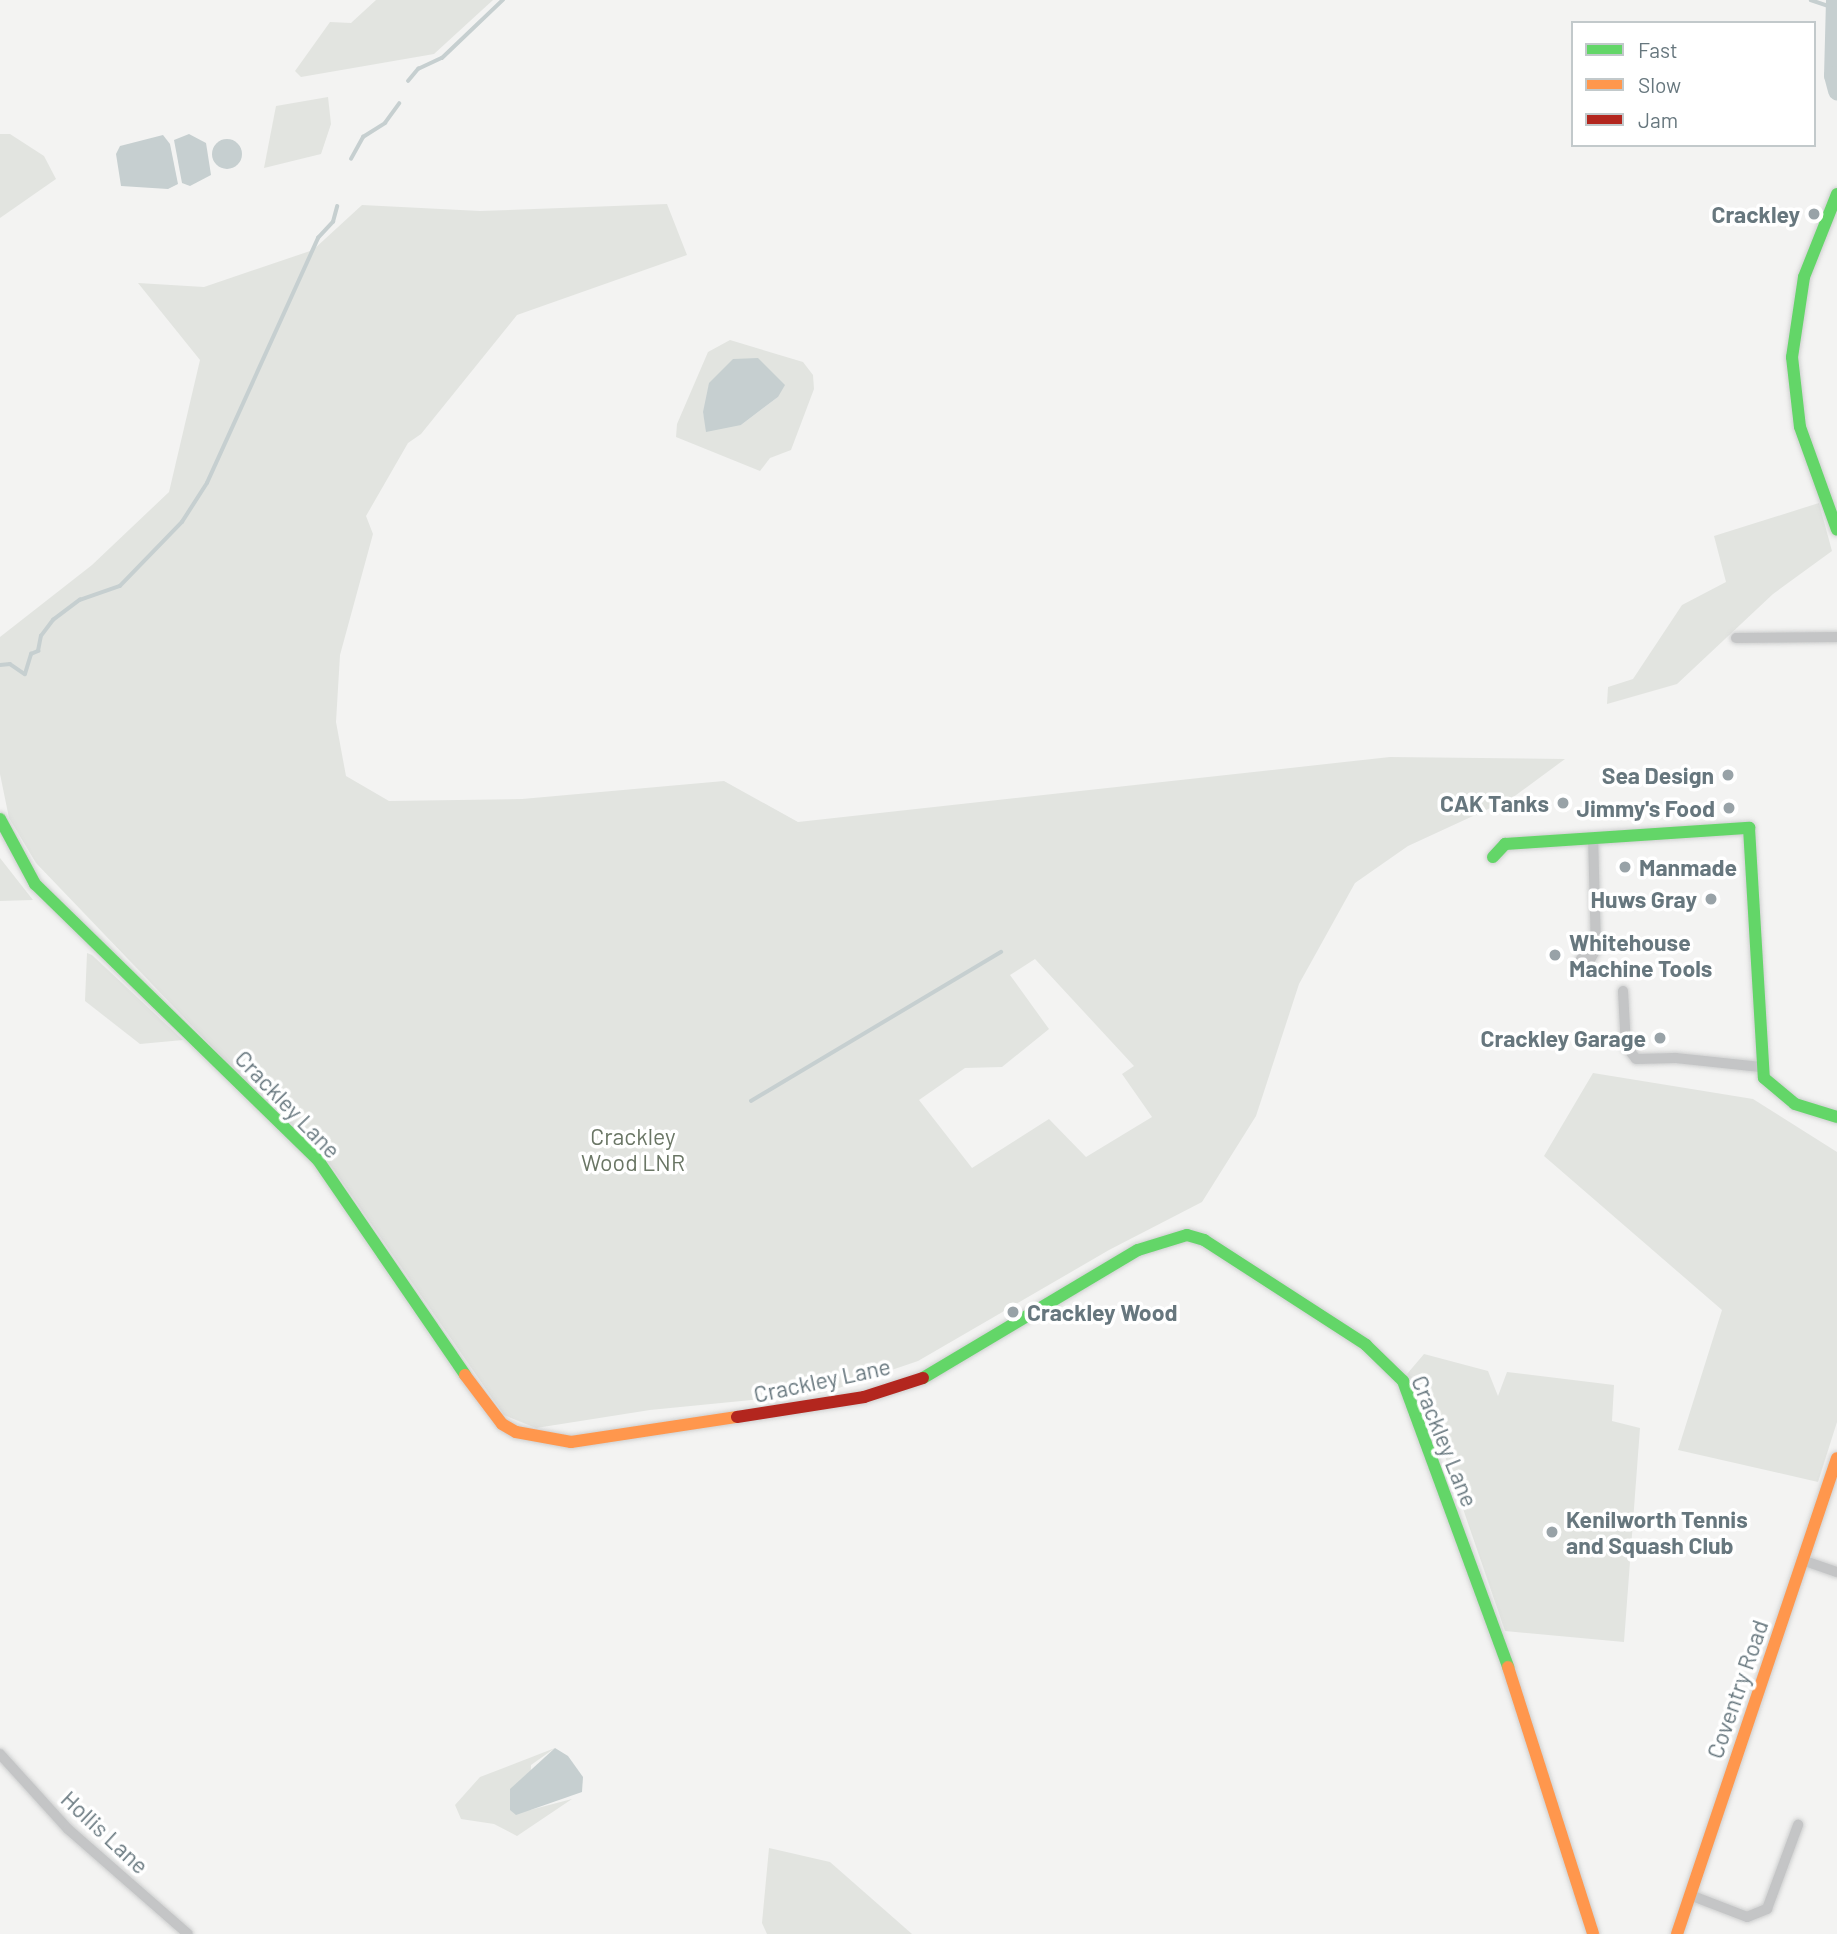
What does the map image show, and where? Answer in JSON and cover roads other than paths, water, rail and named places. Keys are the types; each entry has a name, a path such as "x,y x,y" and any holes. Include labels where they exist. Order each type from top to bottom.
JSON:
{"street":[{"path":"1837,194 1802,285 1792,357 1802,434 1837,530"},
{"path":"1737,638 1837,637"},
{"name":"Crackley Lane","path":"0,819 35,884 317,1160 475,1390 502,1424 516,1432 571,1442 877,1393 916,1382 1138,1250 1187,1235 1204,1240 1366,1345 1403,1381 1410,1399 1510,1673 1593,1934"},
{"path":"1493,857 1505,844 1749,828 1761,1067 1768,1086 1788,1101 1837,1117"},
{"path":"1581,959 1591,958 1596,949 1593,838"},
{"path":"1623,991 1626,1046 1636,1059 1676,1058 1761,1067"},
{"name":"Coventry Road","path":"1677,1934 1837,1458"},
{"path":"1802,1560 1837,1572"},
{"name":"Hollis Lane","path":"0,1754 68,1829 188,1934"},
{"path":"1690,1895 1747,1917 1767,1909 1798,1825"}],"waterway":[{"path":"408,81 418,69 442,58 503,0"},
{"path":"1811,0 1834,8"},
{"path":"1835,0 1833,75 1837,90"},
{"path":"351,159 363,137 385,123 399,104"},
{"path":"0,665 10,664 25,674 31,654 38,651 41,636 53,620 80,600 120,586 182,522 207,483 318,238 333,222 337,207"},
{"path":"751,1101 1001,952"}],"place":[{"name":"Crackley","path":"1814,214"},
{"name":"Sea Design","path":"1728,775"},
{"name":"CAK Tanks","path":"1563,803"},
{"name":"Jimmy's Food","path":"1729,808"},
{"name":"Manmade","path":"1625,867"},
{"name":"Huws Gray","path":"1711,899"},
{"name":"Whitehouse Machine Tools","path":"1555,955"},
{"name":"Crackley Garage","path":"1660,1038"},
{"name":"Crackley Wood","path":"1013,1312"},
{"name":"Kenilworth Tennis and Squash Club","path":"1552,1532"}],"park label":[{"name":"Crackley Wood LNR","path":"633,1149"}]}
